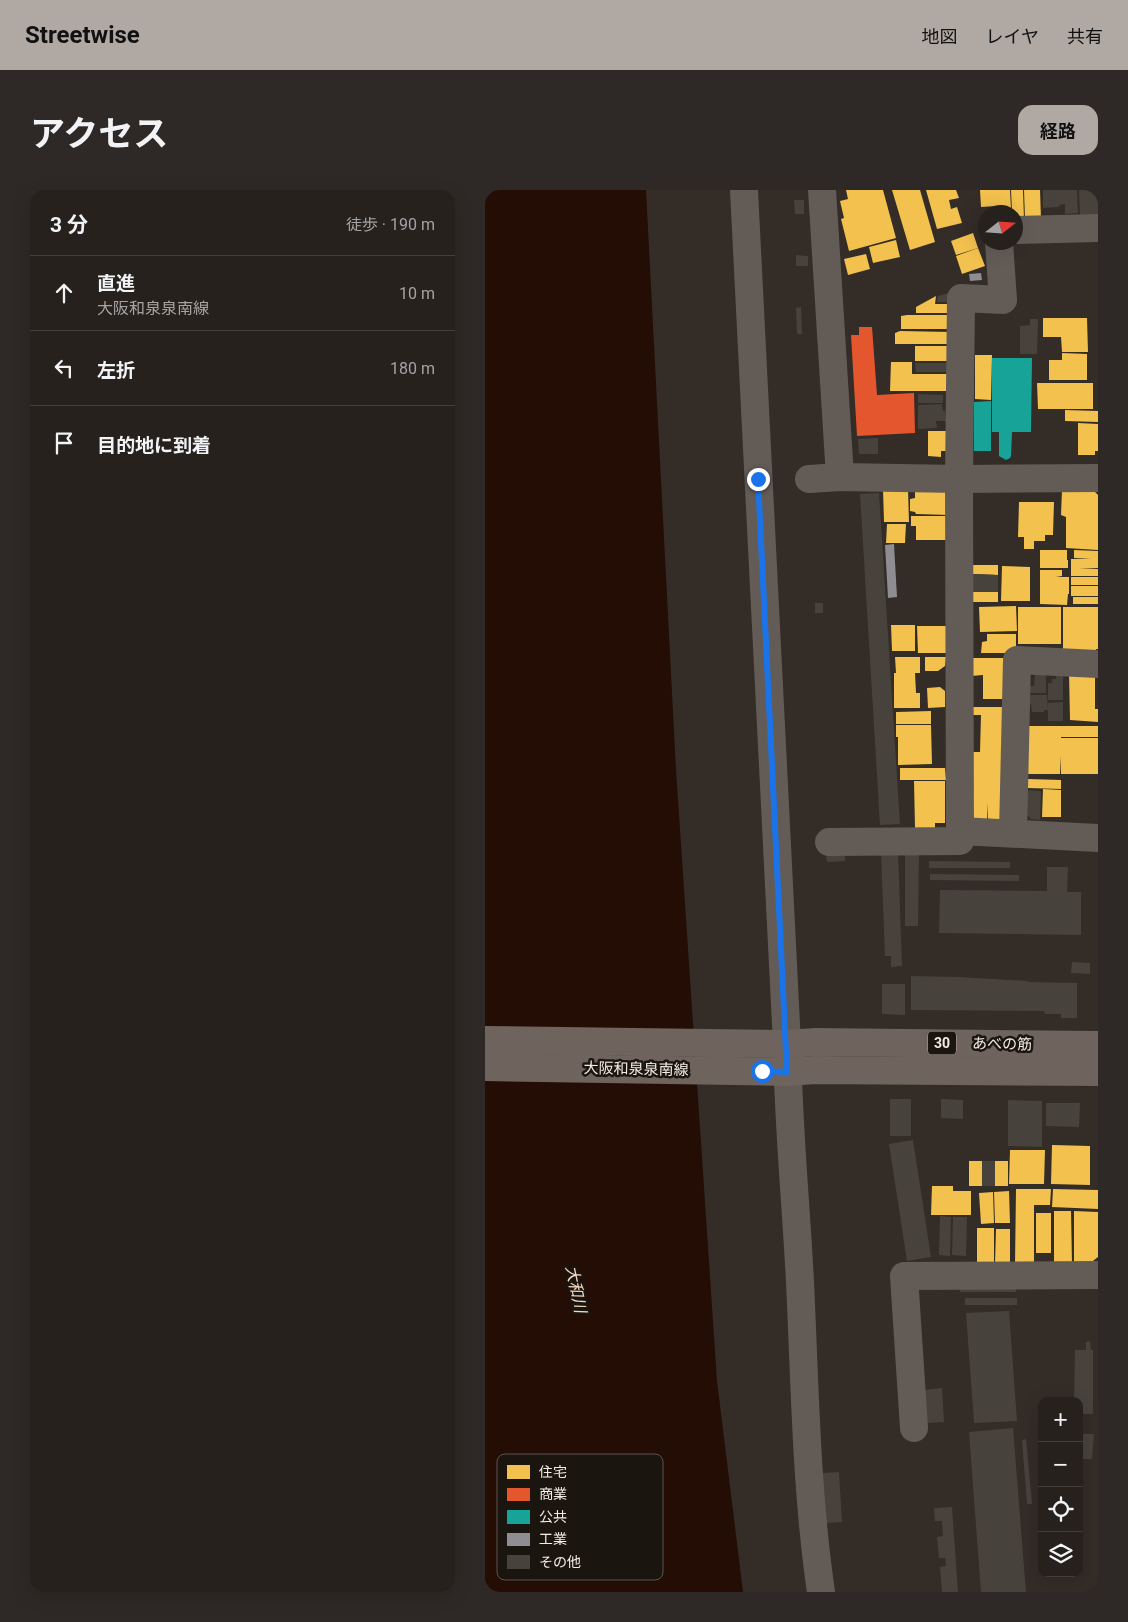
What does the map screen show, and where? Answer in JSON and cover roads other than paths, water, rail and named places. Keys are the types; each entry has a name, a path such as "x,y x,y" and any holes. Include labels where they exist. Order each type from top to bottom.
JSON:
{"main road":[{"name":"大阪和泉泉南線","path":"485,1040 787,1044"},
{"name":"あべの筋","path":"787,1044 816,1042 1098,1045"},
{"name":"大阪和泉泉南線","path":"485,1067 757,1070 787,1072"},
{"name":"あべの筋","path":"787,1072 815,1070 1098,1072"}],"street":[{"path":"744,190 807,1474 821,1592"},
{"path":"822,190 840,477"},
{"path":"1023,230 1098,228"},
{"path":"829,842 960,841 959,479 961,298 1003,300 1000,250"},
{"path":"809,478 1098,478"},
{"path":"1013,833 1017,660 1098,664"},
{"path":"960,831 1098,838"},
{"path":"914,1428 904,1276 1098,1275"}],"water":[{"name":"大和川","path":"485,190 646,190 676,770 717,1381 743,1592 485,1592"}]}
